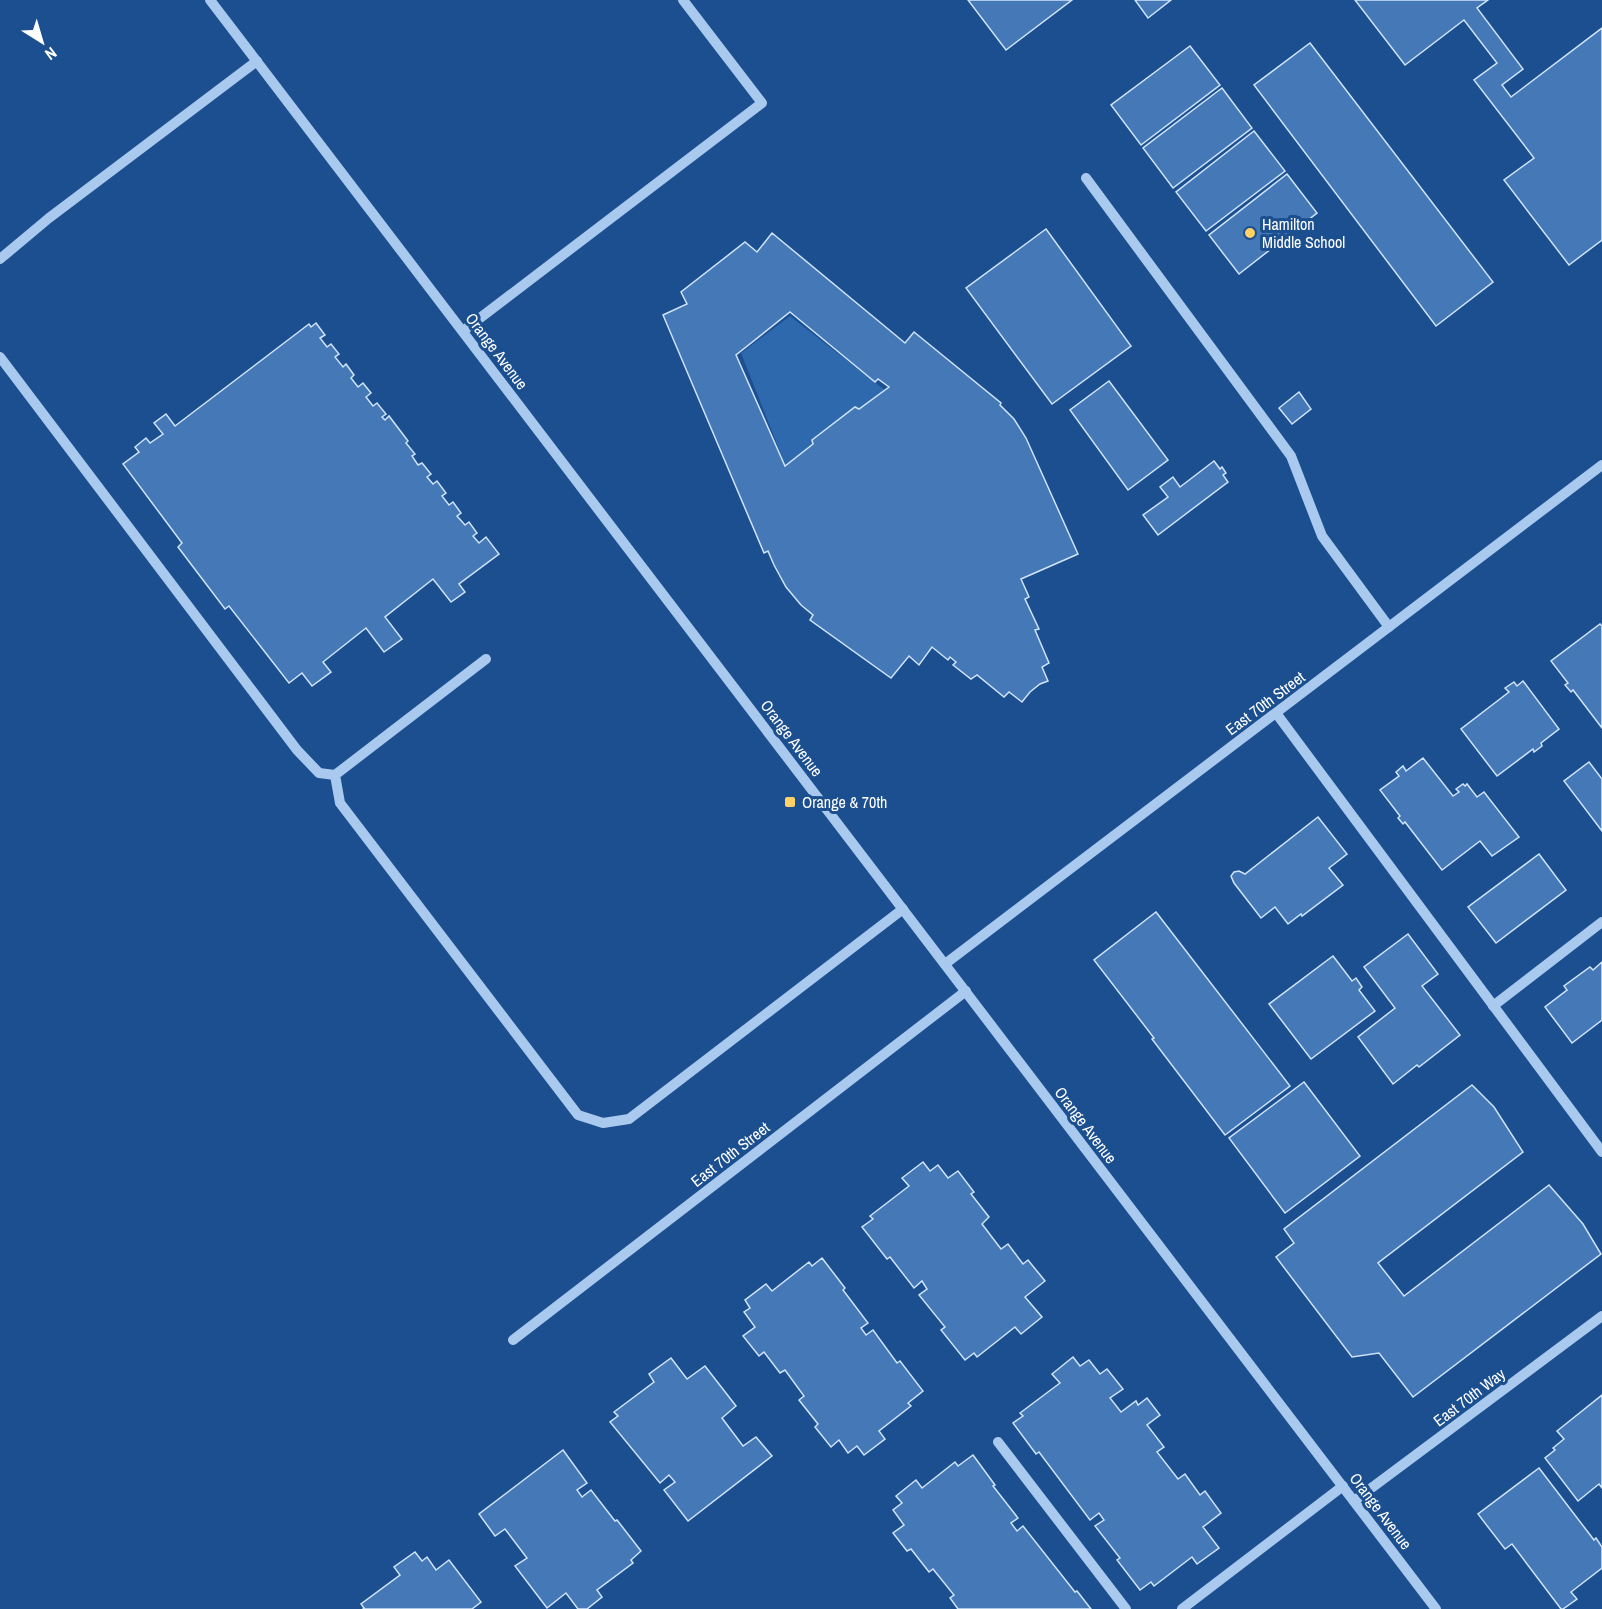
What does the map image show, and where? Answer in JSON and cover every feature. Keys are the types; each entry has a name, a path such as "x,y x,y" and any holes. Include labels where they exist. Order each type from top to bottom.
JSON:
{"street":[{"name":"Orange Avenue","path":"210,0 1436,1609"},
{"path":"463,331 762,103 683,0"},
{"path":"0,259 50,218 257,61"},
{"path":"1086,178 1291,456 1322,536 1389,627"},
{"path":"0,357 297,750 319,773 335,776 486,659"},
{"name":"East 70th Street","path":"945,964 1602,465"},
{"path":"1276,713 1602,1152"},
{"path":"335,776 340,803 578,1115 603,1123 629,1119 903,909"},
{"path":"1493,1006 1602,922"},
{"name":"East 70th Street","path":"513,1340 966,991"},
{"name":"East 70th Way","path":"1354,1501 1602,1316"},
{"path":"998,1442 1126,1609"},
{"path":"1182,1609 1343,1486"}],"shaded area":[{"path":"790,316 890,394 788,472 741,353"}],"building":[{"path":"968,0 1072,0 1006,50"},
{"path":"1135,0 1171,0 1148,18"},
{"path":"1355,0 1488,0 1477,8 1523,69 1502,85 1511,97 1602,28 1602,240 1569,265 1504,180 1534,158 1474,80 1497,63 1464,20 1405,65"},
{"path":"1310,43 1493,282 1436,326 1254,85"},
{"path":"1190,46 1220,85 1141,145 1111,105"},
{"path":"1222,88 1252,128 1173,188 1143,148"},
{"path":"1254,131 1285,171 1206,231 1176,192"},
{"path":"1287,174 1317,213 1239,274 1209,235"},
{"path":"1046,229 1131,346 1052,404 966,288"},
{"path":"772,233 905,343 914,332 1001,403 1000,405 1014,419 1026,438 1078,554 1021,579 1029,597 1025,599 1039,629 1035,630 1049,663 1042,667 1048,681 1030,692 1022,702 1009,692 1004,697 977,675 971,679 953,665 956,662 950,657 948,660 932,647 919,665 909,656 891,678 810,620 813,615 786,587 768,551 764,553 663,315 687,304 681,292 745,242 757,252","holes":["790,312 875,382 878,379 889,387 859,409 855,407 812,440 813,444 785,466 736,355"]},
{"path":"316,323 325,335 320,338 327,347 331,344 339,354 335,357 343,367 346,364 354,375 351,378 358,387 363,383 371,393 366,397 373,406 377,403 386,414 382,417 385,420 389,416 408,441 406,443 415,454 412,456 418,465 422,463 431,474 427,477 433,484 437,481 446,493 442,496 449,505 453,502 461,513 457,516 465,525 469,522 477,533 473,536 479,543 486,537 499,554 459,584 465,592 451,602 433,579 385,617 402,639 384,652 366,628 323,662 331,672 312,686 302,673 289,683 229,606 225,609 178,547 182,543 123,464 139,452 135,447 146,438 150,443 163,434 154,423 166,414 175,426 309,324 311,327"},
{"path":"1109,381 1168,460 1128,490 1070,410"},
{"path":"1299,392 1311,409 1292,424 1279,408"},
{"path":"1214,461 1226,473 1223,475 1228,482 1158,535 1143,515 1168,497 1160,487 1173,477 1180,487"},
{"path":"1600,624 1602,626 1602,728 1573,690 1571,692 1565,685 1568,683 1551,661"},
{"path":"1523,681 1559,729 1541,743 1542,746 1534,752 1533,749 1497,776 1461,729 1509,692 1505,688 1514,682 1517,686"},
{"path":"1423,758 1453,796 1459,792 1456,789 1463,784 1465,786 1467,784 1477,797 1484,792 1519,837 1492,856 1480,841 1442,870 1405,822 1403,824 1398,818 1400,816 1380,790 1399,776 1396,772 1403,766 1406,771"},
{"path":"1589,762 1602,779 1602,831 1564,781"},
{"path":"1318,817 1347,854 1329,868 1343,885 1288,924 1275,907 1261,918 1231,876 1234,872 1239,871 1245,874"},
{"path":"1539,854 1566,890 1496,943 1468,907"},
{"path":"1156,912 1290,1086 1225,1135 1094,960"},
{"path":"1408,934 1438,974 1422,986 1460,1035 1393,1084 1358,1037 1395,1008 1364,967"},
{"path":"1333,956 1352,981 1356,978 1362,987 1359,990 1375,1011 1311,1059 1269,1004"},
{"path":"1602,962 1602,1020 1572,1043 1545,1007 1567,990 1564,986 1590,967 1593,970"},
{"path":"1304,1082 1360,1156 1285,1213 1229,1138"},
{"path":"1472,1085 1494,1107 1523,1152 1378,1263 1404,1296 1549,1185 1583,1224 1601,1254 1413,1397 1379,1353 1352,1357 1276,1257 1294,1243 1284,1229"},
{"path":"923,1162 930,1171 938,1165 948,1178 958,1171 974,1192 971,1194 989,1217 982,1224 1001,1249 1008,1244 1023,1264 1028,1260 1045,1281 1025,1297 1042,1317 1021,1334 1015,1327 977,1357 974,1353 965,1360 941,1330 945,1327 919,1295 927,1289 922,1281 914,1288 890,1257 887,1259 862,1227 873,1219 870,1216 909,1186 902,1178"},
{"path":"822,1258 868,1323 861,1328 866,1335 873,1330 897,1363 900,1361 923,1391 908,1403 911,1406 879,1431 885,1439 864,1455 857,1446 848,1453 839,1440 831,1447 815,1427 818,1424 799,1400 804,1396 785,1370 780,1373 764,1352 759,1356 743,1336 755,1327 744,1312 750,1308 745,1300 766,1284 772,1291 809,1262 812,1266"},
{"path":"1073,1357 1080,1366 1089,1360 1100,1374 1107,1369 1123,1389 1110,1398 1121,1412 1136,1401 1138,1405 1147,1398 1160,1415 1147,1425 1164,1447 1157,1452 1178,1479 1185,1474 1200,1495 1205,1491 1221,1513 1203,1527 1219,1548 1197,1564 1192,1557 1154,1586 1151,1582 1140,1590 1117,1560 1120,1558 1095,1526 1104,1520 1099,1513 1090,1520 1039,1452 1036,1454 1013,1423 1023,1416 1020,1413 1060,1383 1052,1374"},
{"path":"671,1358 687,1379 705,1366 736,1406 722,1418 743,1446 756,1437 772,1456 688,1521 664,1490 675,1482 669,1475 660,1483 610,1422 618,1416 614,1412 654,1382 649,1374"},
{"path":"1602,1395 1602,1488 1599,1484 1578,1501 1545,1458 1564,1439 1557,1431"},
{"path":"563,1450 587,1483 577,1490 582,1497 591,1490 641,1551 631,1560 633,1563 597,1590 602,1597 587,1609 578,1609 566,1593 547,1608 515,1566 527,1558 505,1529 495,1536 479,1514"},
{"path":"973,1455 1018,1518 1011,1523 1017,1531 1023,1526 1091,1609 958,1609 950,1598 954,1595 933,1569 929,1572 911,1549 907,1551 893,1533 904,1525 893,1510 902,1503 896,1496 916,1480 922,1488 955,1462 958,1466"},
{"path":"1539,1468 1594,1540 1596,1538 1602,1547 1602,1568 1571,1592 1577,1599 1563,1609 1512,1544 1505,1549 1478,1514"},
{"path":"415,1552 422,1561 427,1557 436,1570 449,1560 481,1602 472,1609 363,1609 361,1604 400,1575 394,1567"}],"place":[{"name":"Hamilton Middle School","path":"1250,233"},
{"name":"Orange & 70th","path":"790,802"}]}
